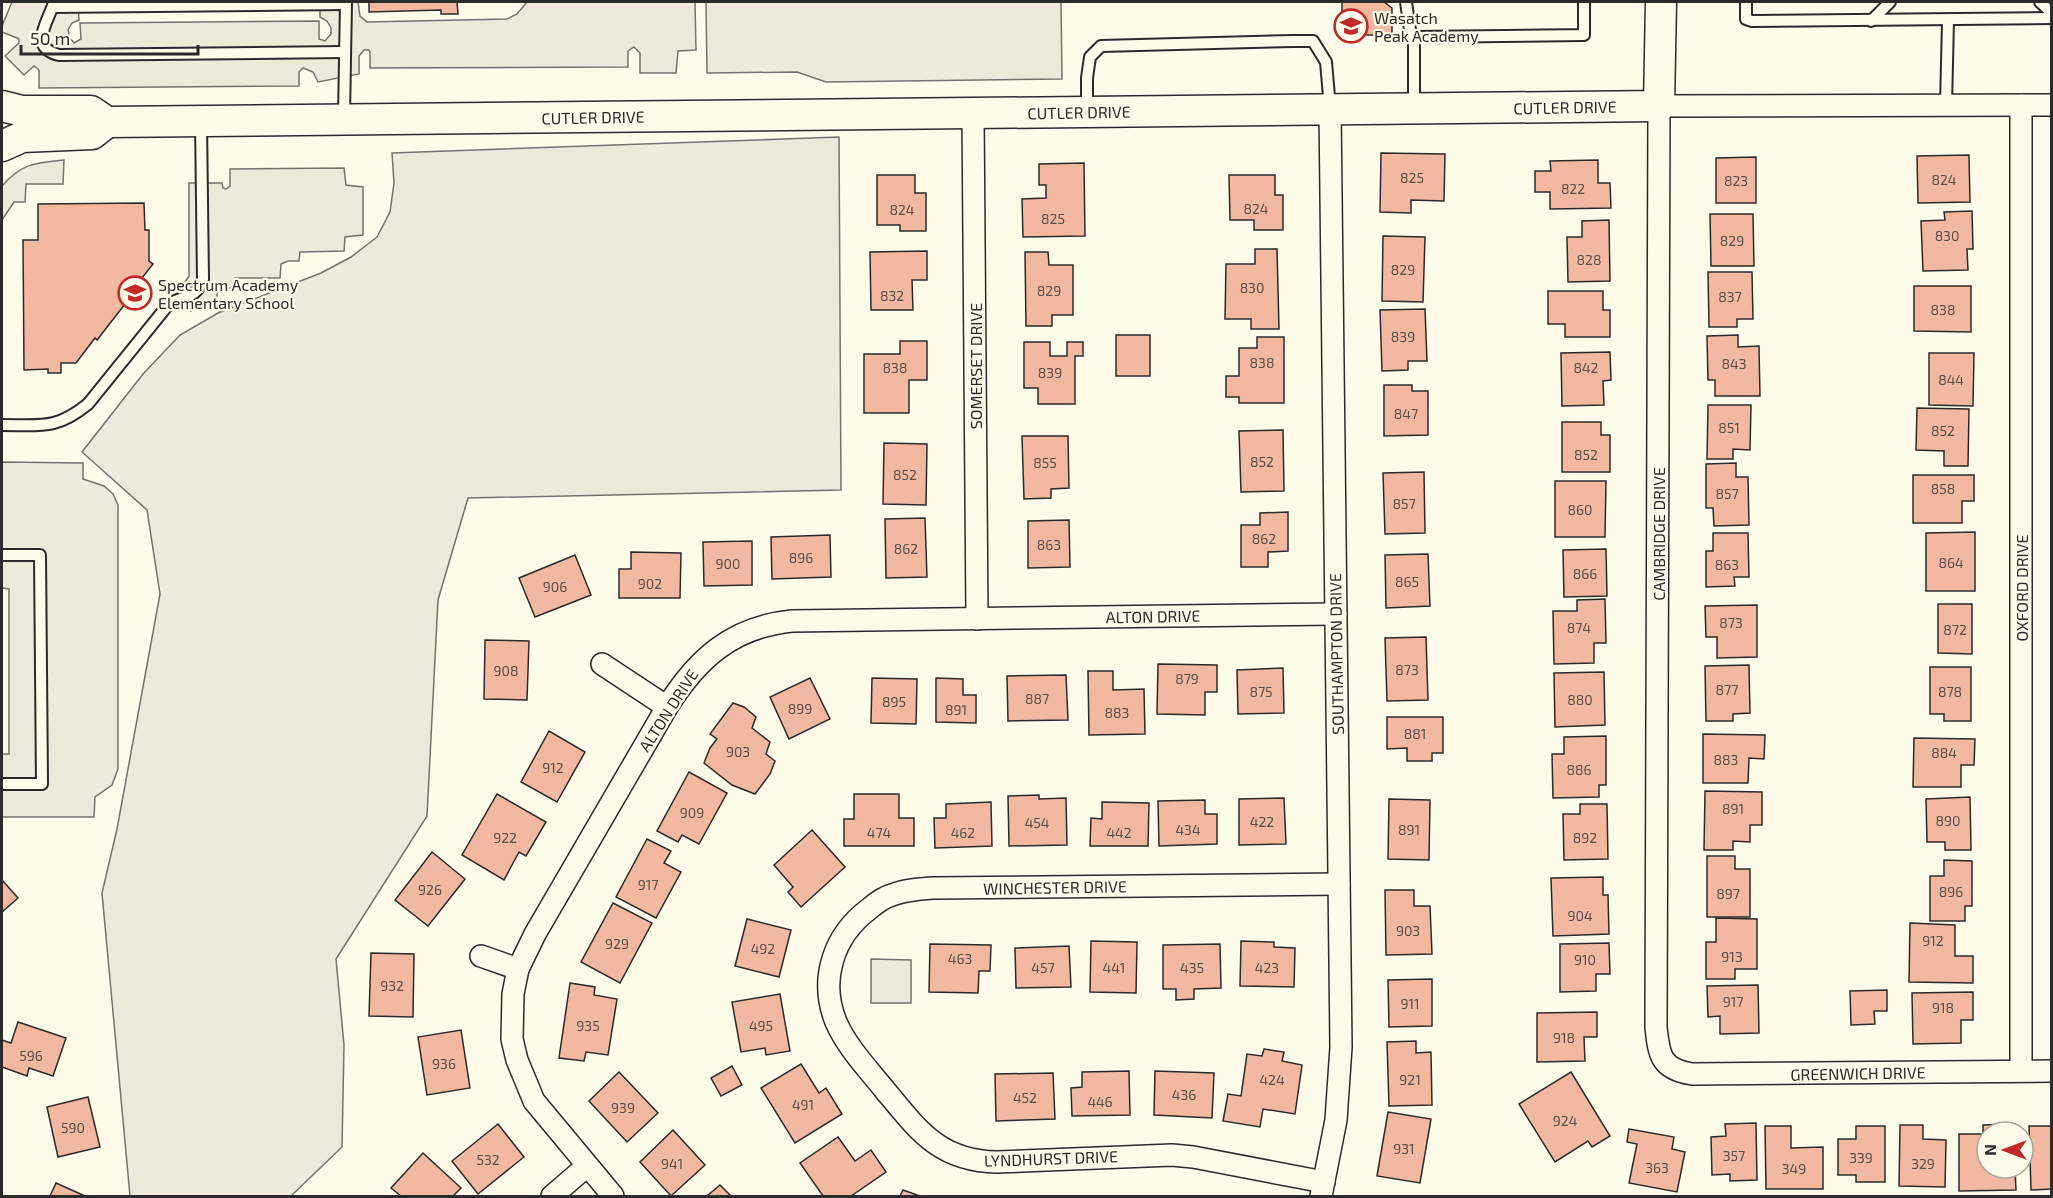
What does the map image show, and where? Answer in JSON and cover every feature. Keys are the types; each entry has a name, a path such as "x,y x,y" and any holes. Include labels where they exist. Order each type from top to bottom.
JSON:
{"street":[{"name":"CAMBRIDGE DRIVE","path":"1661,2 1656,1027 1660,1054 1666,1065"},
{"name":"OXFORD DRIVE","path":"2021,105 2021,1071"},
{"name":"CUTLER DRIVE","path":"2,106 22,111 91,111 107,122 1414,108 2052,105"},
{"name":"SOUTHAMPTON DRIVE","path":"1323,1189 1336,1120 1340,1074 1330,109"},
{"name":"SOMERSET DRIVE","path":"973,113 978,619"},
{"name":"CUTLER DRIVE","path":"2,146 22,137 92,134 107,122"},
{"name":"ALTON DRIVE","path":"613,1197 534,1101 524,1080 512,1039 513,994 518,969 535,934 667,707 688,675 700,662 741,634 769,625 792,621 1336,614"},
{"path":"602,664 667,707"},
{"name":"WINCHESTER DRIVE","path":"828,988 833,958 839,943 853,923 874,905 891,895 912,890 1339,884"},
{"path":"481,956 518,969"},
{"name":"LYNDHURST DRIVE","path":"828,988 835,1020 850,1048 920,1131 936,1145 955,1155 982,1162 997,1162 1172,1155 1193,1157 1323,1189"},
{"name":"GREENWICH DRIVE","path":"1666,1065 1677,1072 1706,1075 2052,1071"},
{"path":"552,1197 587,1166"}],"lane":[{"path":"1406,2 1410,30 1414,37 1414,108"},
{"path":"1414,37 1584,35 1584,2"},
{"path":"1746,2 1746,19 1752,21 1948,21 2052,18"},
{"path":"1871,21 1890,2"},
{"path":"2040,2 2052,13"},
{"path":"344,120 346,3 53,4 43,30 43,45 46,50 59,55 345,52"},
{"path":"1946,105 1948,21"},
{"path":"1087,112 1087,78 1090,57 1101,46 1293,41 1313,41 1326,62 1330,109"},
{"path":"2,425 42,425 61,422 74,415 88,404 168,305 192,296 199,289 203,279 201,121"},
{"path":"2,555 40,555 42,784 2,784"}],"shaded area":[{"path":"12,2 78,2 79,20 72,23 68,30 74,43 81,39 80,23 319,21 319,39 325,41 331,34 331,28 327,21 320,17 320,2 358,2 360,16 367,22 507,19 517,14 527,2 695,2 696,50 678,51 676,73 640,73 640,53 634,47 628,51 628,67 370,68 370,52 364,50 359,56 359,74 318,82 313,72 303,68 299,72 299,86 39,88 39,70 34,66 24,75 5,56 19,43 19,39 2,32 2,26"},
{"path":"706,2 1061,2 1062,79 826,82 797,72 707,73"},
{"path":"839,137 841,490 468,498 438,600 427,816 336,959 344,1045 342,1147 291,1196 130,1196 102,893 117,829 160,594 147,510 82,452 143,374 180,335 218,313 321,273 351,257 377,237 390,212 394,183 392,153"},
{"path":"64,160 63,184 26,184 25,202 14,202 2,220 2,186 9,178 23,168"},
{"path":"344,168 346,185 363,187 363,235 345,237 344,251 300,252 299,261 288,261 281,264 280,278 235,278 235,287 218,290 216,300 191,311 182,286 189,276 189,183 222,183 223,188 226,189 230,186 230,169"},
{"path":"2,462 83,463 83,479 104,486 113,494 118,505 118,769 112,785 95,797 94,817 2,817 2,754 9,754 9,589 2,588"},
{"path":"871,959 911,960 911,1003 871,1003"}],"building":[{"path":"369,2 457,2 458,14 441,14 441,10 369,12"},
{"path":"1342,2 1384,2 1392,8 1392,35 1342,35"},
{"path":"1381,153 1445,154 1444,201 1411,200 1411,213 1380,212"},
{"path":"1969,155 1970,202 1918,203 1917,156"},
{"path":"1756,157 1756,203 1716,203 1716,158"},
{"path":"1598,160 1598,183 1610,183 1611,208 1550,209 1550,192 1535,192 1535,171 1551,171 1550,161"},
{"path":"1084,163 1085,236 1023,237 1022,199 1046,198 1046,185 1039,185 1039,164"},
{"path":"877,175 915,175 915,193 926,193 926,231 900,231 900,225 877,225"},
{"path":"1229,175 1275,175 1275,195 1283,195 1283,230 1254,230 1254,220 1230,220"},
{"path":"144,203 145,230 149,230 149,261 153,264 123,302 125,304 76,363 61,363 61,373 48,373 48,369 24,370 23,240 38,240 38,204"},
{"path":"1972,211 1973,249 1967,249 1968,270 1923,271 1921,221 1945,220 1944,212"},
{"path":"1710,214 1753,214 1754,266 1711,266"},
{"path":"1609,220 1610,281 1568,282 1567,237 1582,237 1582,221"},
{"path":"1383,236 1425,237 1423,302 1382,301"},
{"path":"1255,249 1277,249 1279,329 1251,329 1251,319 1225,319 1226,264 1255,264"},
{"path":"927,251 927,280 912,280 913,310 871,310 870,252"},
{"path":"1025,252 1048,252 1049,265 1073,265 1073,315 1052,315 1052,326 1026,326"},
{"path":"1708,272 1752,272 1753,319 1737,319 1737,327 1709,327"},
{"path":"1914,286 1971,286 1971,332 1914,331"},
{"path":"1548,291 1603,291 1603,310 1610,310 1610,337 1565,337 1565,324 1548,324"},
{"path":"1425,309 1427,361 1408,361 1408,370 1382,371 1380,310"},
{"path":"1116,335 1150,335 1150,376 1116,376"},
{"path":"1738,335 1738,347 1759,346 1760,396 1715,396 1715,380 1708,380 1707,336"},
{"path":"1257,337 1284,337 1284,403 1239,403 1239,397 1226,397 1226,376 1239,376 1239,348 1257,348"},
{"path":"900,341 927,341 927,380 909,380 909,413 864,413 864,354 900,354"},
{"path":"1024,342 1050,342 1050,356 1067,356 1067,342 1083,342 1083,356 1075,356 1075,404 1038,404 1038,388 1024,388"},
{"path":"1610,352 1611,380 1603,381 1604,405 1562,406 1561,353"},
{"path":"1929,353 1974,353 1973,406 1929,405"},
{"path":"1384,385 1412,385 1412,391 1428,391 1428,435 1384,436"},
{"path":"1708,405 1751,405 1750,450 1733,449 1733,459 1707,459"},
{"path":"1917,408 1969,409 1968,466 1944,466 1944,451 1916,450"},
{"path":"1562,422 1601,422 1601,435 1610,435 1610,472 1562,472"},
{"path":"1283,430 1284,491 1241,492 1239,431"},
{"path":"1022,436 1068,436 1069,488 1051,489 1051,498 1024,499"},
{"path":"884,443 927,444 926,505 883,504"},
{"path":"1736,463 1736,477 1748,477 1749,525 1714,526 1713,508 1706,508 1706,464"},
{"path":"1424,472 1425,533 1385,534 1383,473"},
{"path":"1913,475 1974,475 1974,501 1962,501 1962,523 1913,523"},
{"path":"1555,481 1606,481 1605,537 1555,537"},
{"path":"1288,512 1288,551 1268,552 1268,567 1241,567 1241,525 1260,525 1260,513"},
{"path":"925,518 927,577 886,578 885,519"},
{"path":"1069,520 1070,567 1028,568 1028,521"},
{"path":"1975,532 1975,591 1926,591 1926,533"},
{"path":"1713,533 1748,533 1749,577 1734,577 1735,586 1706,587 1706,551 1713,551"},
{"path":"830,535 831,577 772,579 771,537"},
{"path":"752,541 752,585 704,586 703,542"},
{"path":"1606,549 1607,596 1564,597 1563,550"},
{"path":"631,552 681,553 680,598 619,598 619,569 631,569"},
{"path":"1428,554 1430,606 1386,608 1385,555"},
{"path":"575,555 591,595 535,617 519,578"},
{"path":"1605,599 1606,643 1594,643 1594,663 1554,664 1553,611 1577,611 1577,600"},
{"path":"1938,604 1972,604 1972,654 1938,653"},
{"path":"1757,605 1757,657 1717,658 1717,637 1706,637 1705,606"},
{"path":"1426,637 1428,700 1387,701 1385,638"},
{"path":"485,640 529,641 527,700 484,699"},
{"path":"1158,664 1217,665 1217,692 1205,692 1205,715 1157,714"},
{"path":"1749,665 1750,713 1733,714 1733,721 1706,721 1705,666"},
{"path":"1930,667 1971,667 1971,721 1944,721 1944,714 1930,714"},
{"path":"1283,668 1284,713 1238,714 1237,670"},
{"path":"1088,671 1113,671 1113,690 1144,689 1145,734 1089,735"},
{"path":"1604,672 1605,725 1555,727 1554,673"},
{"path":"1066,675 1068,720 1008,721 1007,676"},
{"path":"810,678 830,719 789,739 770,697"},
{"path":"872,678 917,679 916,724 871,723"},
{"path":"936,678 963,679 963,695 976,695 976,723 936,722"},
{"path":"733,703 744,707 756,717 752,728 770,742 766,754 775,761 770,774 755,794 732,785 704,763 710,748 717,739 710,734"},
{"path":"1387,717 1443,717 1443,753 1432,753 1432,761 1407,761 1407,748 1387,749"},
{"path":"549,731 585,752 557,802 521,782"},
{"path":"1703,734 1765,735 1764,759 1749,758 1748,783 1703,783"},
{"path":"1606,736 1606,785 1599,785 1599,797 1553,798 1552,754 1564,754 1564,737"},
{"path":"1914,738 1975,739 1974,765 1961,765 1961,787 1913,787"},
{"path":"689,772 727,793 699,844 682,835 678,842 657,831"},
{"path":"1705,791 1762,792 1762,825 1750,825 1750,842 1733,841 1733,850 1704,850"},
{"path":"497,794 546,822 526,856 519,852 504,880 462,855"},
{"path":"854,794 899,794 899,818 914,818 914,846 844,846 844,819 854,819"},
{"path":"1039,795 1039,799 1066,798 1067,845 1009,846 1008,796"},
{"path":"1970,797 1971,850 1945,850 1945,842 1927,842 1926,799"},
{"path":"1284,798 1286,844 1239,845 1239,799"},
{"path":"1389,799 1430,800 1429,860 1388,859"},
{"path":"1205,800 1205,814 1217,814 1217,844 1159,846 1158,801"},
{"path":"991,802 992,846 935,848 934,818 946,818 946,804"},
{"path":"1102,802 1149,803 1148,846 1090,846 1091,818 1102,819"},
{"path":"1580,804 1607,804 1608,859 1564,860 1563,814 1580,814"},
{"path":"812,830 845,867 801,907 788,892 793,887 774,865"},
{"path":"647,839 671,851 664,863 681,872 656,918 616,897"},
{"path":"432,852 465,879 428,926 395,900"},
{"path":"1707,856 1735,856 1735,869 1750,869 1750,917 1707,917"},
{"path":"1944,860 1972,861 1972,906 1965,906 1965,921 1930,921 1930,876 1944,876"},
{"path":"1603,877 1603,895 1608,895 1609,934 1553,936 1551,878"},
{"path":"2,880 18,898 2,912"},
{"path":"1385,890 1414,890 1414,906 1430,906 1432,954 1386,955"},
{"path":"613,903 652,923 620,983 581,962"},
{"path":"1716,918 1757,919 1757,969 1735,969 1735,979 1706,979 1706,942 1716,942"},
{"path":"747,919 791,930 779,977 735,966"},
{"path":"1910,923 1955,925 1955,956 1973,956 1973,983 1909,982"},
{"path":"1091,941 1137,942 1136,993 1090,992"},
{"path":"1241,941 1274,942 1274,947 1295,948 1294,987 1240,986"},
{"path":"1609,943 1610,974 1596,974 1596,991 1560,992 1560,944"},
{"path":"930,944 991,945 990,971 979,971 978,993 929,992"},
{"path":"1220,944 1221,988 1194,989 1194,999 1176,1000 1176,989 1163,989 1163,945"},
{"path":"1069,946 1071,987 1016,988 1015,948"},
{"path":"371,953 414,954 413,1017 369,1016"},
{"path":"1432,979 1432,1026 1389,1027 1388,980"},
{"path":"570,983 595,987 594,995 617,999 608,1055 586,1052 584,1061 559,1058"},
{"path":"1758,985 1759,1033 1720,1034 1720,1016 1708,1017 1707,986"},
{"path":"1887,990 1887,1011 1874,1011 1875,1024 1851,1025 1850,991"},
{"path":"1973,992 1973,1020 1961,1020 1961,1043 1913,1044 1912,993"},
{"path":"780,994 790,1051 766,1055 765,1048 741,1052 732,1002"},
{"path":"1597,1012 1597,1037 1584,1037 1585,1061 1537,1062 1537,1013"},
{"path":"18,1022 66,1038 53,1076 29,1068 27,1076 2,1067 2,1040 11,1043"},
{"path":"461,1030 470,1088 427,1095 418,1037"},
{"path":"1416,1041 1416,1053 1431,1052 1432,1105 1389,1106 1387,1042"},
{"path":"1264,1049 1284,1052 1282,1061 1302,1065 1295,1114 1263,1109 1260,1127 1223,1121 1228,1094 1241,1096 1247,1054 1262,1056"},
{"path":"801,1064 819,1093 826,1088 842,1114 795,1143 761,1088"},
{"path":"732,1066 742,1085 721,1096 711,1078"},
{"path":"1129,1071 1130,1115 1072,1116 1071,1088 1082,1087 1082,1072"},
{"path":"1155,1071 1214,1073 1212,1118 1154,1115"},
{"path":"619,1072 658,1113 627,1142 589,1101"},
{"path":"1571,1072 1610,1136 1592,1147 1588,1141 1555,1162 1519,1104"},
{"path":"1053,1073 1055,1119 996,1121 995,1074"},
{"path":"88,1097 100,1147 58,1157 47,1107"},
{"path":"1388,1112 1431,1119 1420,1183 1377,1176"},
{"path":"1756,1123 1757,1180 1730,1181 1730,1174 1712,1175 1711,1137 1726,1136 1725,1124"},
{"path":"498,1124 524,1157 478,1194 452,1161"},
{"path":"1900,1125 1923,1125 1923,1139 1946,1140 1945,1187 1899,1186"},
{"path":"1765,1126 1791,1126 1791,1148 1823,1147 1823,1189 1766,1189"},
{"path":"1856,1126 1885,1126 1885,1182 1856,1182 1856,1175 1838,1175 1838,1139 1856,1139"},
{"path":"2035,1126 2052,1126 2052,1189 2031,1190 2031,1180 2035,1180"},
{"path":"1629,1129 1674,1137 1672,1149 1685,1152 1677,1192 1629,1183 1637,1144 1627,1142"},
{"path":"673,1130 705,1165 671,1196 640,1162"},
{"path":"1959,1134 1975,1134 1975,1180 2016,1180 2016,1190 1959,1191"},
{"path":"838,1137 855,1161 871,1150 886,1172 851,1196 823,1196 800,1163"},
{"path":"423,1153 461,1188 453,1196 401,1196 391,1188"},
{"path":"56,1183 85,1196 50,1196"},
{"path":"720,1185 731,1196 707,1196"},
{"path":"903,1190 920,1196 900,1196"}],"place":[{"name":"Wasatch Peak Academy","path":"1351,26"},
{"name":"Spectrum Academy Elementary School","path":"135,293"}]}
